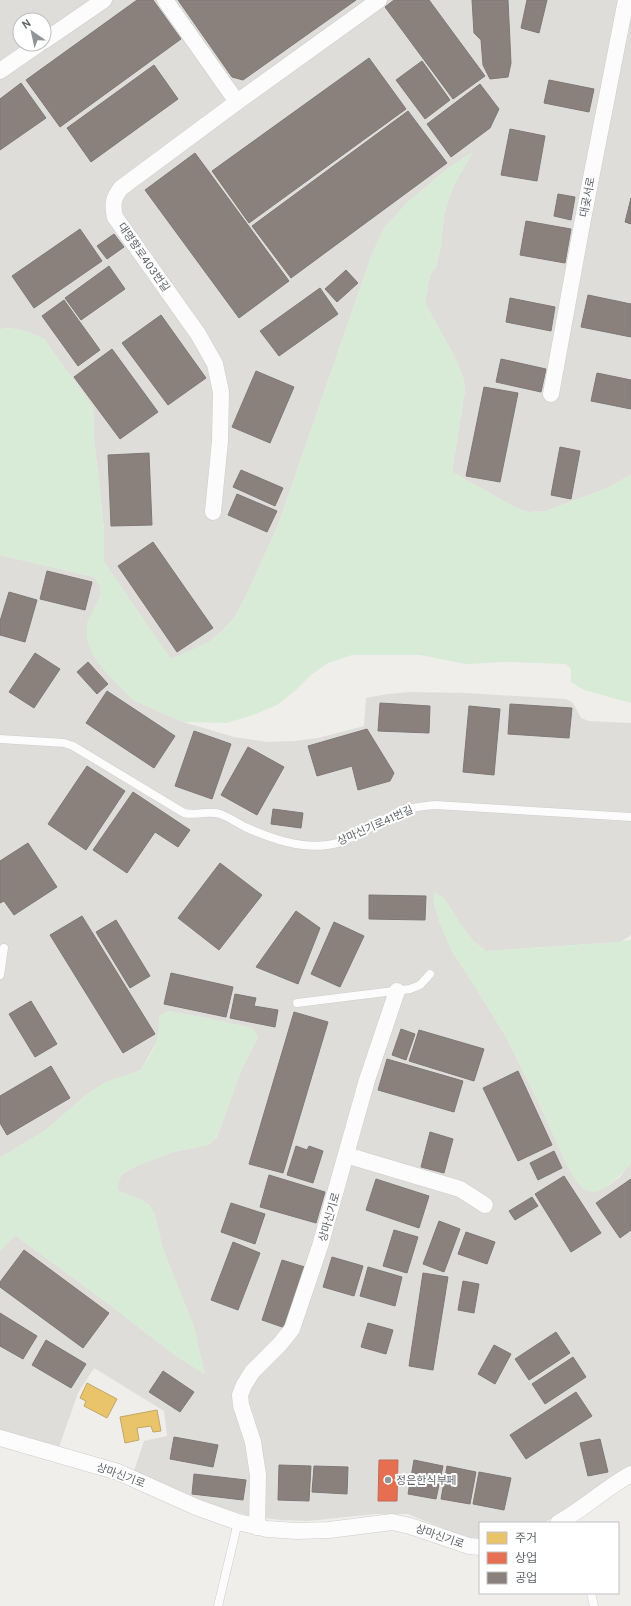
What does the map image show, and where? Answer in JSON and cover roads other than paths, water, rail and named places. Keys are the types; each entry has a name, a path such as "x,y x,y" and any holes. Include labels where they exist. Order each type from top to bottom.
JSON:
{"street":[{"path":"52,36 104,0"},
{"path":"165,0 237,102 379,0"},
{"name":"대곶서로","path":"551,394 583,219 626,0"},
{"path":"0,71 27,52"},
{"name":"대명항로403번길","path":"213,512 220,440 221,392 215,364 198,334 115,217 112,207 114,197 121,188 237,102"},
{"name":"상마신기로","path":"257,1527 258,1475 252,1442 241,1405 240,1395 244,1384 252,1372 280,1344 292,1329 320,1246 367,1080 397,991"},
{"path":"346,1155 454,1186 473,1196 485,1205"},
{"name":"상마신기로","path":"0,1438 118,1472 196,1507 257,1527 297,1531 329,1530 392,1522 410,1526 469,1546 479,1547"},
{"path":"561,1522 574,1518 605,1490 631,1474"}],"lane":[{"name":"상마신기로41번길","path":"0,738 48,742 73,746 184,813 192,815 210,812 221,814 270,838 308,845 328,845 363,831 399,812 414,807 435,805 631,817"},
{"path":"0,975 4,948"},
{"path":"297,1003 397,991 420,985 430,974"},
{"path":"218,1606 238,1522"},
{"path":"591,1594 594,1606"}],"place":[{"name":"정은한식부페","path":"388,1480"}]}
